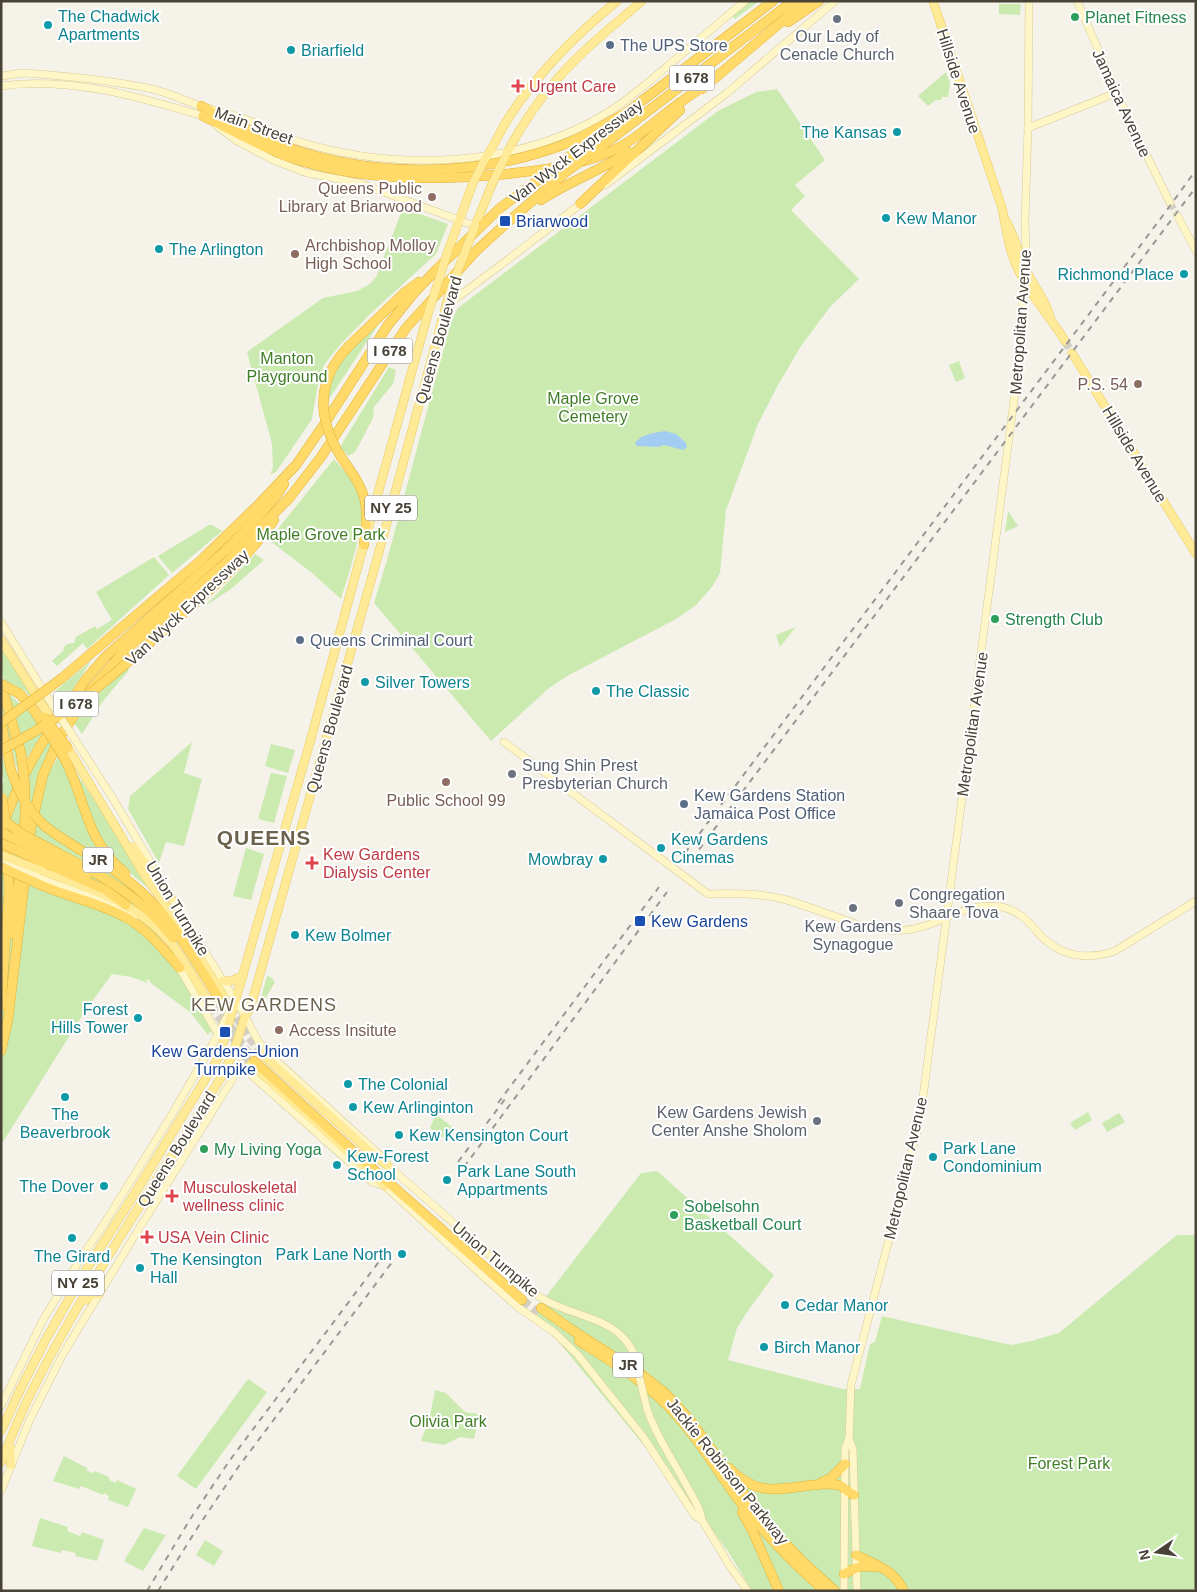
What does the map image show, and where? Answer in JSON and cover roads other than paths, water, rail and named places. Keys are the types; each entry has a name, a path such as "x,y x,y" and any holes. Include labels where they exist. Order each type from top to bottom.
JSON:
{"highway":[{"path":"733,32 764,1"},
{"name":"Van Wyck Expressway","path":"1,722 62,678 216,547 245,519 296,465 328,420 388,325 414,293 500,208 773,1"},
{"name":"Van Wyck Expressway","path":"1,750 31,734 99,686 215,584 264,535 321,457 406,328 477,250 566,172 793,1"},
{"path":"763,39 806,1"},
{"path":"580,204 706,85 763,39 819,1"},
{"path":"204,116 272,150 318,165 390,177 424,179 465,178 552,168 602,155 633,139 706,85"},
{"path":"201,106 270,140 312,155 373,167 416,170 471,167 528,156 573,140 629,111"},
{"path":"509,221 554,192 616,160 658,129"},
{"path":"364,545 366,512 364,496 328,434 323,402 326,382 336,360 349,346 404,293 437,269"},
{"path":"3,833 16,790 33,757 93,670 125,638 204,571 230,546 277,495 296,465"},
{"path":"1,1051 8,1014 31,828 44,775 58,739 88,694 122,653 227,562 290,497"},
{"path":"1,684 29,700 46,716 68,748"},
{"path":"1,684 21,753 25,785 25,814 16,902 1,1006"},
{"path":"20,694 45,727 63,756 94,835 110,858 132,878 147,897"},
{"path":"1,722 11,770"},
{"path":"1,740 11,770"},
{"name":"JR","path":"11,770 23,800 31,812 46,827 126,878 167,919 184,943 218,1001"},
{"path":"2,795 3,833 9,886 4,978"},
{"path":"1,818 16,830 48,869"},
{"path":"3,833 48,869 109,910 128,919 152,937 180,968"},
{"path":"1,843 48,869 106,890 126,905"},
{"path":"1,867 48,869 106,878 151,912 170,933 218,1001"},
{"path":"256,1059 364,1161 523,1298"},
{"name":"Jackie Robinson Parkway","path":"539,1310 650,1380 679,1408 764,1521 831,1590 774,1542 725,1482 686,1426 657,1395 539,1310"},
{"path":"703,1438 734,1472 751,1485 761,1489 816,1484 840,1486 854,1495"},
{"path":"816,1484 830,1479 845,1464"},
{"path":"725,1482 729,1494 750,1525 778,1591"},
{"path":"856,1555 883,1568 895,1577 904,1591"},
{"path":"844,1574 856,1567 883,1568"}],"main road":[{"name":"Queens Boulevard","path":"1,1431 46,1339 84,1273 219,1057 312,735 427,317 455,231 462,221 473,183 511,115 544,70 580,33 617,1"},
{"name":"Queens Boulevard","path":"1,1462 32,1390 77,1311 222,1076 234,1051 245,1016 250,1009 375,568 443,320 445,305 482,207 506,154 526,120 561,76 591,45 642,1"},
{"name":"Main Street","path":"1,76 23,73 38,74 133,85 244,118 294,140 339,152 378,158 433,161 486,158 506,154 560,135 610,110 627,99 744,1"},
{"path":"443,320 452,301 522,250 727,93 835,1"},
{"name":"Hillside Avenue","path":"934,1 1004,217 1025,266 1047,306 1050,317"},
{"name":"Metropolitan Avenue","path":"844,1591 845,1449 849,1438 851,1385 920,1120 1020,354 1026,252 1029,1"},
{"name":"Jamaica Avenue","path":"1077,1 1141,147 1170,203"},
{"name":"Main Street","path":"1,86 25,82 77,87 138,97 204,116 237,141 273,160 307,173 359,183 475,226"},
{"path":"1028,128 1116,92"},
{"path":"1177,215 1196,251"},
{"name":"Hillside Avenue","path":"1004,217 1013,258 1042,309 1050,317 1065,341"},
{"path":"1015,240 1022,236 1025,221"},
{"name":"Hillside Avenue","path":"1072,353 1196,554"},
{"path":"409,382 424,387"},
{"name":"Union Turnpike","path":"1,622 116,805 171,898 245,1016 258,1041 269,1054 383,1158 388,1166"},
{"path":"1,640 46,716"},
{"path":"504,742 708,894 748,894 783,899 869,928 905,930 924,927 970,908 984,906 1002,907 1015,912 1029,921 1043,937 1060,950 1080,956 1100,956 1115,951 1196,901"},
{"name":"Union Turnpike","path":"68,748 145,876 183,931 218,1001"},
{"path":"109,815 171,898"},
{"path":"1,856 48,869"},
{"name":"Union Turnpike","path":"126,905 153,925 171,943 218,1001"},
{"path":"252,948 266,951"},
{"name":"Union Turnpike","path":"180,968 218,1033 223,1046"},
{"path":"222,981 234,980 243,976"},
{"name":"Queens Boulevard","path":"1,1406 43,1320 171,1116 235,1002"},
{"name":"Union Turnpike","path":"256,1059 362,1144 530,1290 558,1307 598,1321 616,1330 626,1339 634,1354 655,1430 688,1487 702,1520 731,1568 748,1591"},
{"name":"Union Turnpike","path":"256,1059 385,1186 519,1308 554,1332 577,1354 632,1422 695,1516 702,1520"},
{"name":"Queens Boulevard","path":"1,1491 30,1420 59,1362 240,1064"},
{"name":"Union Turnpike","path":"240,1064 372,1182 385,1186"},
{"path":"62,1289 71,1286 84,1273"},
{"path":"77,1311 91,1295 99,1294"},
{"name":"Metropolitan Avenue","path":"849,1438 853,1450 857,1591"},
{"path":"10,1441 9,1454 11,1465"}],"water":[{"path":"665,431 676,434 686,443 687,447 683,450 664,445 659,447 637,446 635,443 645,436"}],"tunnel":[{"path":"1170,203 1177,215"},
{"path":"1065,341 1072,353"},
{"path":"224,997 261,1053"},
{"path":"215,1003 254,1061"},
{"path":"211,1006 251,1064"},
{"path":"522,1300 538,1313"}],"railway":[{"path":"685,853 1196,170"},
{"path":"692,859 1196,187"},
{"path":"498,1103 659,887"},
{"path":"464,1167 667,892"},
{"path":"458,1162 505,1099"},
{"path":"147,1591 189,1521 230,1460 384,1255"},
{"path":"158,1591 239,1466 393,1261"}],"place":[{"name":"Planet Fitness","path":"1075,17"},
{"name":"Our Lady of Cenacle Church","path":"837,19"},
{"name":"The Chadwick Apartments","path":"48,25"},
{"name":"The UPS Store","path":"610,45"},
{"name":"Briarfield","path":"291,50"},
{"name":"Urgent Care","path":"518,86"},
{"name":"The Kansas","path":"897,132"},
{"name":"Queens Public Library at Briarwood","path":"432,197"},
{"name":"Kew Manor","path":"886,218"},
{"name":"Briarwood","path":"505,221"},
{"name":"The Arlington","path":"159,249"},
{"name":"Archbishop Molloy High School","path":"295,254"},
{"name":"Richmond Place","path":"1184,274"},
{"name":"P.S. 54","path":"1138,384"},
{"name":"Strength Club","path":"995,619"},
{"name":"Queens Criminal Court","path":"300,640"},
{"name":"Silver Towers","path":"365,682"},
{"name":"The Classic","path":"596,691"},
{"name":"Sung Shin Prest Presbyterian Church","path":"512,774"},
{"name":"Public School 99","path":"446,782"},
{"name":"Kew Gardens Station Jamaica Post Office","path":"684,804"},
{"name":"Kew Gardens Cinemas","path":"661,848"},
{"name":"Mowbray","path":"603,859"},
{"name":"Kew Gardens Dialysis Center","path":"312,863"},
{"name":"Congregation Shaare Tova","path":"899,903"},
{"name":"Kew Gardens Synagogue","path":"853,908"},
{"name":"Kew Gardens","path":"640,921"},
{"name":"Kew Bolmer","path":"295,935"},
{"name":"Forest Hills Tower","path":"138,1018"},
{"name":"Access Insitute","path":"279,1030"},
{"name":"Kew Gardens–Union Turnpike","path":"225,1032"},
{"name":"The Colonial","path":"348,1084"},
{"name":"The Beaverbrook","path":"65,1097"},
{"name":"Kew Arlinginton","path":"353,1107"},
{"name":"Kew Gardens Jewish Center Anshe Sholom","path":"817,1121"},
{"name":"Kew Kensington Court","path":"399,1135"},
{"name":"My Living Yoga","path":"204,1149"},
{"name":"Park Lane Condominium","path":"933,1157"},
{"name":"Kew-Forest School","path":"337,1165"},
{"name":"Park Lane South Appartments","path":"447,1180"},
{"name":"The Dover","path":"104,1186"},
{"name":"Musculoskeletal wellness clinic","path":"172,1196"},
{"name":"Sobelsohn Basketball Court","path":"674,1215"},
{"name":"USA Vein Clinic","path":"147,1237"},
{"name":"The Girard","path":"72,1238"},
{"name":"Park Lane North","path":"402,1254"},
{"name":"The Kensington Hall","path":"140,1268"},
{"name":"Cedar Manor","path":"785,1305"},
{"name":"Birch Manor","path":"764,1347"}],"district":[{"name":"QUEENS","path":"264,838"},
{"name":"KEW GARDENS","path":"264,1005"}],"park label":[{"name":"Manton Playground","path":"287,367"},
{"name":"Maple Grove Cemetery","path":"593,407"},
{"name":"Maple Grove Park","path":"321,534"},
{"name":"Olivia Park","path":"448,1421"},
{"name":"Forest Park","path":"1069,1463"}]}
